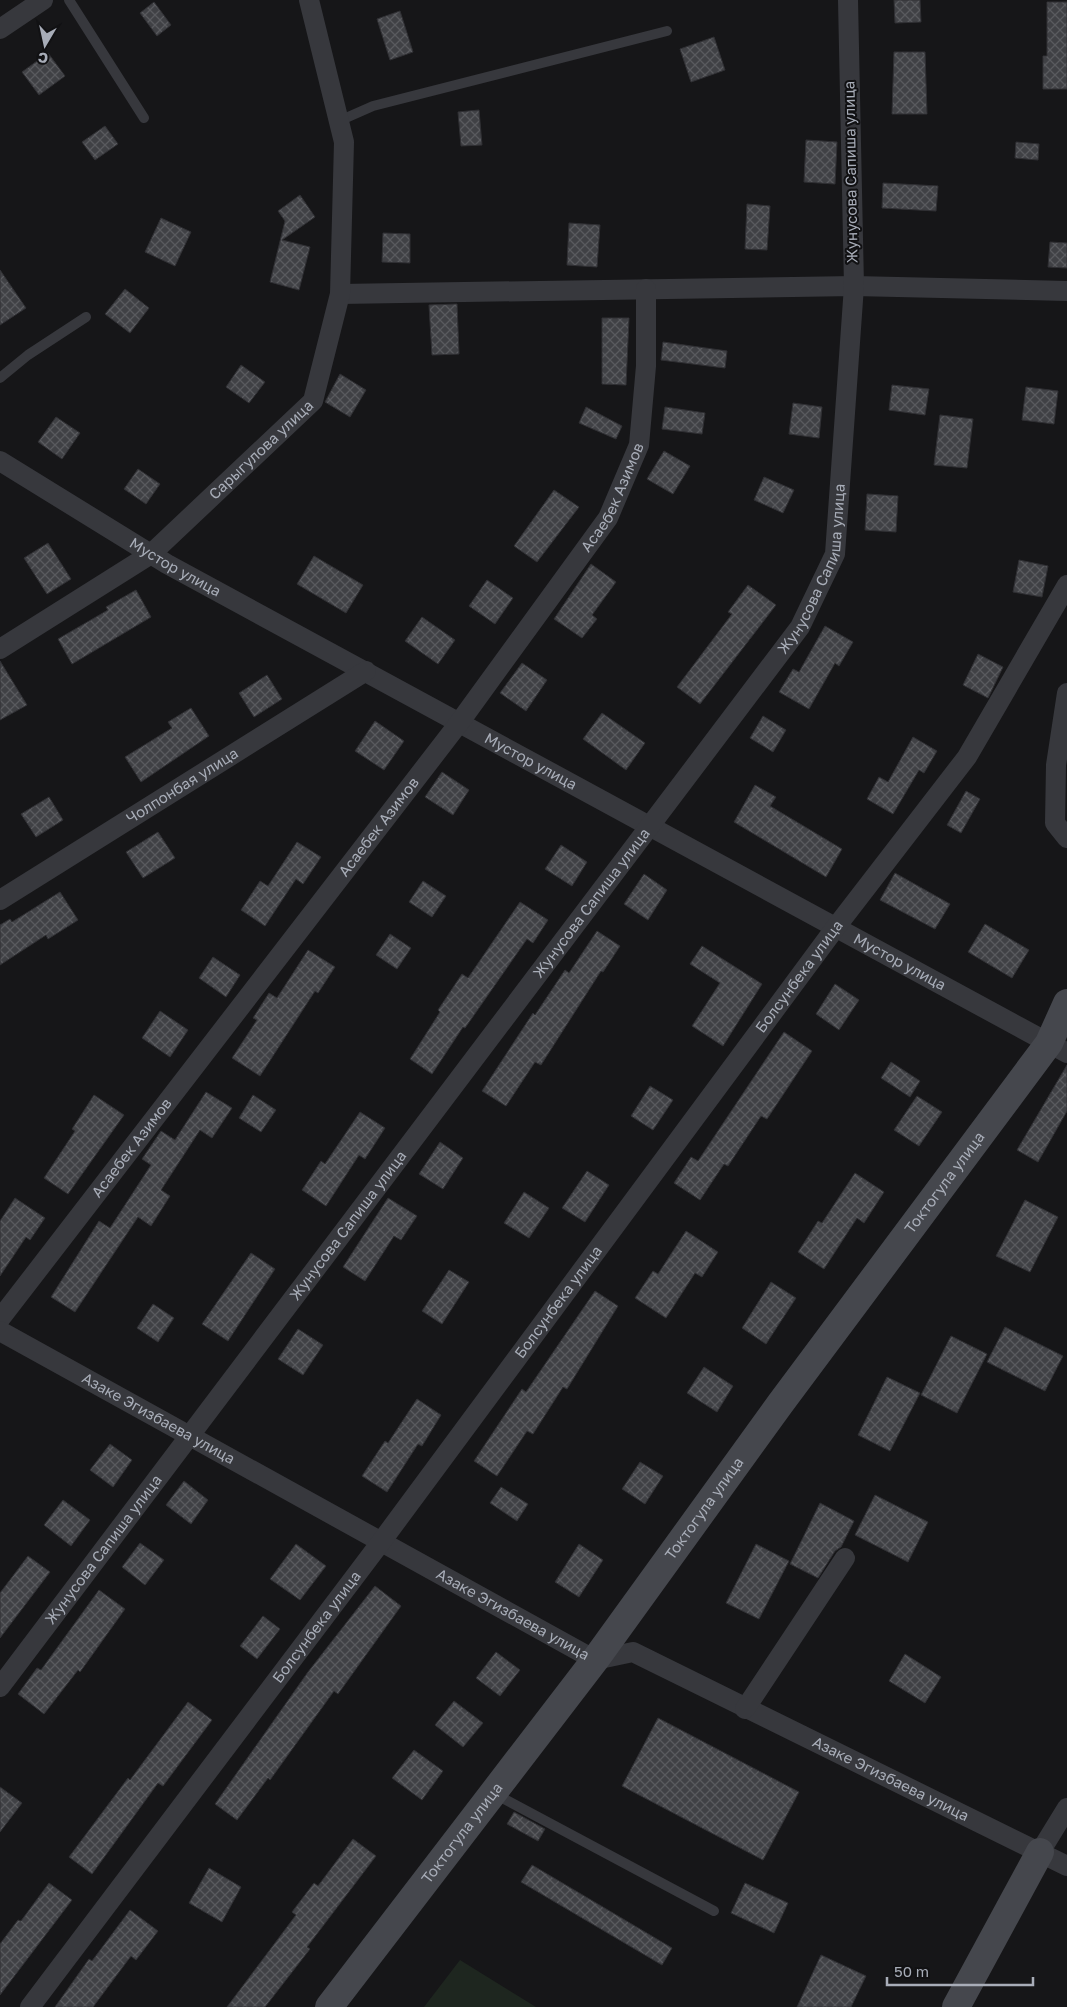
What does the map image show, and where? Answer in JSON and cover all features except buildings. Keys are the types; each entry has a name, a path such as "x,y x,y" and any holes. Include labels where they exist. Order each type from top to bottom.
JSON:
{"street":[{"path":"0,29 43,0"},
{"name":"Сарыгулова улица","path":"0,649 151,554 313,401 340,294 344,142 309,0"},
{"name":"Жунусова Сапиша улица","path":"0,1687 800,627 836,554 854,286 848,0"},
{"path":"340,294 854,286 1067,291"},
{"name":"Асаебек Азимов","path":"0,1319 459,723 608,518 640,445 646,366 646,289"},
{"name":"Мустор улица","path":"0,461 151,554 1058,1048"},
{"name":"Болсунбека улица","path":"30,2007 381,1542 836,927 967,758 1067,585"},
{"name":"Чолпонбая улица","path":"0,900 366,672"},
{"path":"1067,693 1056,765 1055,823 1067,838"},
{"name":"Токтогула улица","path":"329,2007 595,1660 780,1404 1058,1048 1067,1003"},
{"name":"Азаке Эгизбаева улица","path":"0,1331 595,1660 633,1652 745,1709 1067,1866"},
{"path":"745,1709 845,1558"},
{"path":"956,2007 1040,1852 1067,1808"}],"lane":[{"path":"69,0 144,118"},
{"path":"339,121 373,106 667,31"},
{"path":"0,378 28,355 86,317"},
{"path":"492,1792 714,1911"}],"shaded area":[{"path":"460,1960 536,2007 424,2007"}]}
